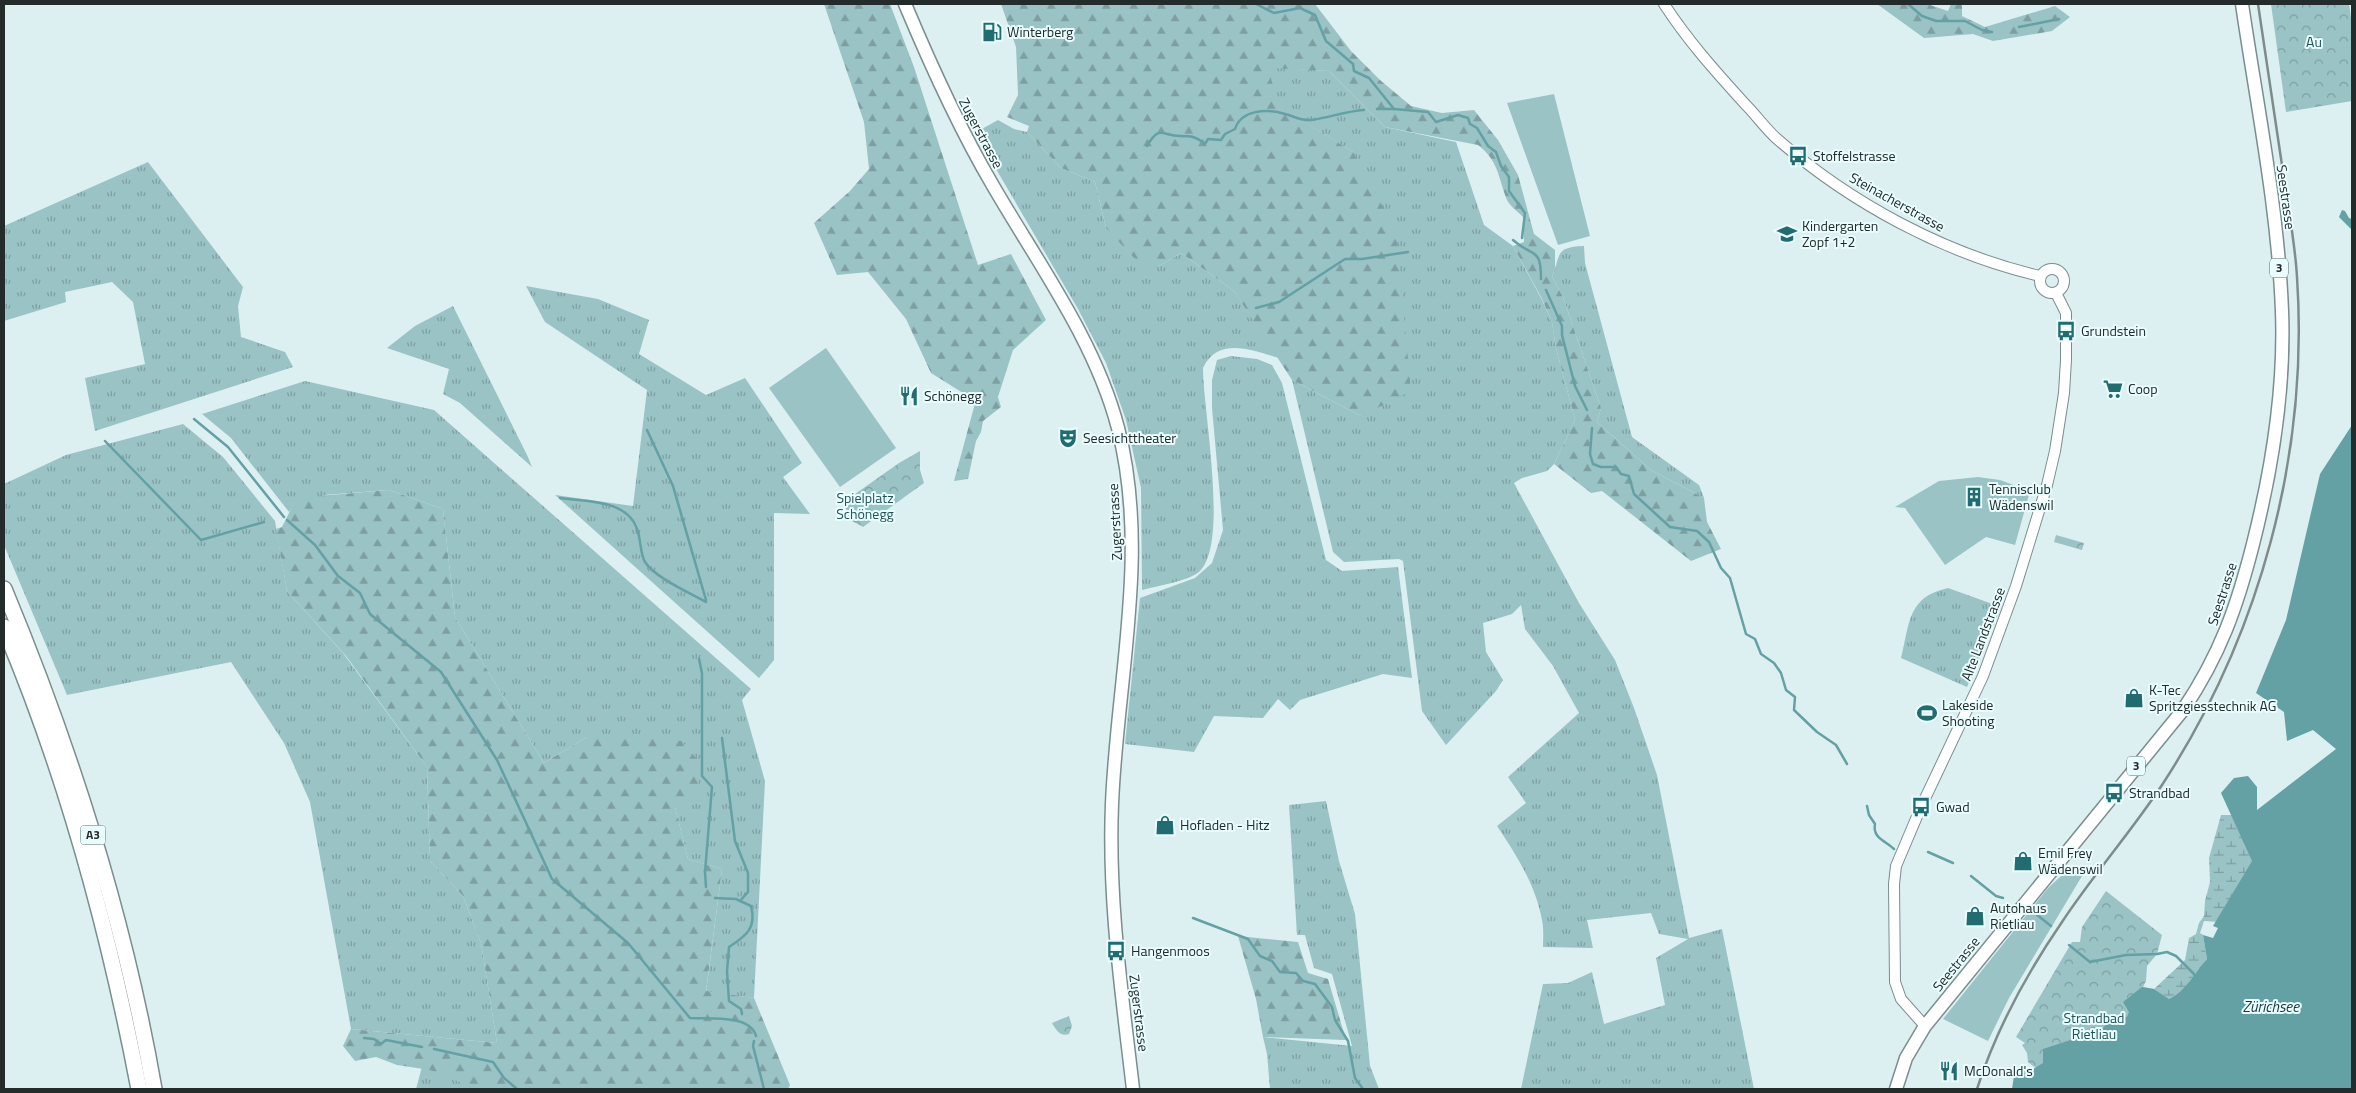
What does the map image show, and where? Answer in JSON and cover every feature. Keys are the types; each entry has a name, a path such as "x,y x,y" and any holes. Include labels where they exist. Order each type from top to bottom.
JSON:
{"highway":[{"name":"A3","path":"4,589 55,718 95,841 126,955 154,1089"},
{"name":"A3","path":"4,627 41,723 80,844 113,965 139,1089"}],"main road":[{"name":"Zugerstrasse","path":"905,4 949,105 990,182 1068,313 1094,365 1108,398 1121,442 1130,488 1133,547 1130,617 1113,775 1111,870 1113,926 1133,1089"},
{"name":"Seestrasse","path":"1896,1089 1906,1058 1925,1026 2183,710 2205,677 2219,648 2243,580 2261,511 2274,438 2281,371 2282,312 2277,240 2242,4"}],"street":[{"name":"Steinacherstrasse","path":"1664,4 1690,42 1710,66 1769,130 1798,156 1825,176 1875,208 1935,240 2002,266 2040,276"},
{"path":"2051,269 2060,272 2064,278 2063,285 2056,293 2050,294 2042,289 2040,276 2045,271 2051,269"},
{"name":"Alte Landstrasse","path":"1925,1026 1901,999 1895,982 1894,884 1896,866 1921,807 1983,676 2016,586 2046,486 2058,432 2066,360 2066,314 2056,293"}],"green space":[{"path":"824,4 890,4 914,67 978,265 1011,254 1046,320 1013,350 998,397 1001,407 983,421 981,432 976,441 968,479 954,481 977,396 963,393 931,373 906,319 868,272 837,275 814,223 850,191 869,169 864,122"},
{"path":"1001,4 1315,4 1351,51 1380,80 1411,106 1442,113 1474,110 1498,140 1518,175 1534,234 1555,250 1555,268 1552,277 1563,297 1601,408 1597,422 1651,470 1704,498 1707,522 1721,549 1691,561 1602,491 1591,493 1554,464 1575,420 1556,348 1552,322 1541,297 1513,246 1524,242 1523,217 1508,202 1494,164 1478,145 1385,127 1329,71 1268,68 1279,106 1353,152 1396,231 1411,391 1361,416 1292,380 1234,291 1181,253 1159,266 1134,258 1106,228 1095,182 1061,168 1027,132 1029,126 1007,117 1018,95 1016,47"},
{"path":"1877,4 1927,4 1948,11 1951,4 1962,4 1962,16 1985,27 2055,6 2070,17 2052,31 1993,41 1973,34 1924,38"},
{"name":"Au","path":"2271,4 2349,4 2352,24 2352,101 2286,112"},
{"path":"1267,67 1329,71 1385,127 1456,142 1484,225 1513,246 1541,298 1552,322 1556,348 1575,420 1554,464 1547,471 1522,478 1514,483 1579,603 1615,660 1634,708 1657,775 1689,938 1722,929 1754,1089 1521,1089 1543,984 1568,983 1592,972 1604,1024 1665,1005 1656,958 1688,939 1659,934 1651,913 1587,920 1593,948 1543,947 1543,923 1535,895 1518,859 1497,826 1526,803 1508,777 1579,713 1553,666 1525,629 1521,605 1512,614 1483,623 1486,652 1503,680 1496,691 1446,745 1422,711 1403,561 1399,559 1344,562 1333,552 1292,380 1361,416 1353,152 1278,106"},
{"path":"1554,94 1590,236 1558,245 1507,103"},
{"path":"998,120 1014,129 1027,132 1061,168 1095,182 1106,228 1159,266 1181,253 1234,291 1279,358 1247,349 1227,349 1217,352 1209,358 1203,368 1214,505 1213,533 1208,556 1200,571 1189,578 1142,590 1141,488 1126,420 1106,363 1078,309 979,140 980,130"},
{"path":"148,162 243,287 238,306 241,337 285,352 293,367 95,431 85,378 145,364 133,302 112,282 65,292 66,302 4,321 4,226"},
{"path":"1584,246 1585,263 1632,437 1699,485 1704,498 1651,470 1597,422 1601,408 1563,297 1552,277 1560,253 1568,248"},
{"path":"526,286 598,299 649,320 639,354 706,395 745,378 802,463 783,477 810,514 774,513 774,660 759,678 555,495 633,506 647,390 545,322"},
{"path":"453,306 532,467 460,403 443,394 449,369 387,348 415,326"},
{"path":"826,348 896,448 840,487 769,388"},
{"path":"1231,356 1257,359 1272,365 1282,383 1326,560 1342,571 1398,567 1412,678 1383,674 1300,700 1290,710 1278,699 1263,718 1214,716 1194,752 1125,744 1140,598 1195,578 1212,563 1223,530 1212,408 1212,380 1217,360"},
{"path":"305,381 434,410 751,689 742,700 765,781 754,998 706,992 722,869 688,859 675,807 587,737 544,763 455,617 443,509 389,490 324,495 291,509 289,512 231,438 202,414"},
{"path":"183,424 223,457 275,521 287,591 343,653 427,767 430,861 463,896 481,943 497,1043 351,1029 310,802 284,743 231,662 67,695 4,545 4,484 66,455"},
{"name":"Spielplatz Schönegg","path":"920,451 920,470 924,483 863,527 850,520 845,506 848,499 899,463"},
{"path":"1978,477 2000,480 2030,491 2015,545 1986,537 1945,565 1905,508 1895,507 1939,481"},
{"path":"389,490 443,509 455,617 544,763 587,737 643,736 682,741 700,763 698,796 675,807 688,859 722,869 706,991 754,998 790,1085 788,1089 468,1089 460,1082 430,1070 397,1065 376,1057 355,1061 343,1046 351,1029 497,1043 481,943 463,896 430,861 427,767 346,656 287,591 276,529 282,527 291,509 306,497"},
{"path":"2056,535 2084,543 2082,550 2054,542"},
{"path":"1948,588 2001,607 1967,687 1901,658 1912,613 1917,605 1935,592"},
{"path":"1326,801 1339,861 1355,914 1370,1066 1379,1089 1270,1089 1267,1054 1263,1037 1352,1046 1332,974 1314,968 1305,935 1297,935 1289,805"},
{"path":"2221,815 2239,815 2260,851 2219,922 2204,921 2200,933 2203,935 2207,959 2186,986 2169,999 2154,989 2185,960 2189,938 2196,934 2199,923 2204,916 2205,901 2210,882 2209,858"},
{"path":"2071,867 2085,871 2009,998 1988,1041 1943,1019 2048,888"},
{"name":"Strandbad Rietliau","path":"2106,891 2162,935 2157,954 2147,966 2146,981 2143,987 2154,989 2169,999 2063,1089 2028,1062 2027,1053 2022,1045 2025,1043 2016,1037 2072,942 2080,942 2082,927"},
{"path":"1238,936 1298,942 1308,973 1328,979 1346,1040 1263,1037 1256,999"},
{"path":"1069,1016 1072,1026 1069,1034 1063,1035 1052,1023"},
{"path":"423,1063 481,1089 416,1089"}],"water":[{"path":"2342,210 2352,219 2352,230 2339,217"},
{"name":"Zürichsee","path":"2352,425 2352,1089 2012,1089 2015,1069 2033,1069 2043,1063 2043,1049 2101,1030 2115,1015 2127,1017 2129,1012 2123,1002 2142,987 2154,989 2169,999 2186,986 2207,959 2203,935 2213,938 2218,928 2213,926 2252,861 2221,793 2234,778 2248,776 2257,787 2257,810 2336,749 2313,730 2287,741 2284,712 2256,693 2286,620 2320,474"}],"waterway":[{"path":"1256,4 1274,13 1300,8 1315,15 1326,41 1353,64 1354,71 1369,78 1394,109"},
{"path":"1908,4 1922,16 1936,21 1965,21 1982,30 1992,32"},
{"path":"2019,27 2059,19"},
{"path":"1377,109 1428,112 1436,122 1458,115 1468,118 1470,124 1477,128 1488,146 1496,152 1501,166 1509,177 1509,191 1525,213 1522,238"},
{"path":"1147,146 1158,133 1193,137 1205,144 1208,139 1221,140 1225,134 1235,129 1243,118 1256,112 1278,112 1307,120 1364,110"},
{"path":"1513,240 1537,257 1541,269 1541,279"},
{"path":"1256,308 1279,302 1345,259 1362,259 1408,252"},
{"path":"1546,290 1562,326 1562,335 1575,386 1587,410"},
{"path":"194,419 228,447 284,517"},
{"path":"1592,428 1590,454 1593,464 1601,467 1616,467 1621,474 1629,476 1634,494 1670,527 1697,531 1709,542 1721,568 1730,578 1746,634 1755,639 1761,654 1774,663 1781,673 1786,690 1795,697 1794,710 1817,732 1836,745 1847,764"},
{"path":"647,430 673,486 706,600"},
{"path":"105,441 201,540 264,522"},
{"path":"560,498 604,504 624,512 632,519 637,529 643,559 650,568 664,579 706,602"},
{"path":"287,520 315,545 338,576 360,593 370,614 441,672 497,760 552,879 628,943 690,1018 717,1018 737,1021 746,1024 756,1036"},
{"path":"699,659 702,673 702,776 712,787 705,872 706,887"},
{"path":"722,738 735,841 748,873 748,892 740,901"},
{"path":"1867,806 1869,815 1875,824 1876,833 1880,839 1894,849"},
{"path":"1928,852 1953,863"},
{"path":"1971,876 1996,896 2003,898"},
{"path":"715,898 736,899 751,906 752,920 749,931 729,947 727,971 729,1001 741,1009 742,1014"},
{"path":"2031,910 2051,926"},
{"path":"1193,918 1248,939 1260,956 1272,961 1280,972 1296,973 1303,981 1315,984 1332,1007 1335,1020 1348,1041 1355,1078 1363,1089"},
{"path":"2069,945 2090,962 2126,955 2167,952 2176,956 2194,974"},
{"path":"364,1038 374,1039 381,1044 386,1040 422,1047"},
{"path":"754,1041 753,1046 764,1089"},
{"path":"434,1049 493,1062 504,1078 517,1089"}],"railway":[{"path":"1977,1089 2003,1024 2049,941 2138,820 2162,785 2196,727 2226,667 2251,605 2271,542 2285,476 2295,410 2299,344 2295,251 2258,4"}],"place":[{"name":"Winterberg","path":"992,32"},
{"name":"Stoffelstrasse","path":"1798,156"},
{"name":"Kindergarten Zopf 1+2","path":"1787,234"},
{"name":"Grundstein","path":"2066,331"},
{"name":"Coop","path":"2113,389"},
{"name":"Schönegg","path":"909,396"},
{"name":"Seesichttheater","path":"1068,438"},
{"name":"Tennisclub Wädenswil","path":"1974,497"},
{"name":"K-Tec Spritzgiesstechnik AG","path":"2134,698"},
{"name":"Lakeside Shooting","path":"1927,713"},
{"name":"Strandbad","path":"2114,793"},
{"name":"Gwad","path":"1921,807"},
{"name":"Hofladen - Hitz","path":"1165,825"},
{"name":"Emil Frey Wädenswil","path":"2023,861"},
{"name":"Autohaus Rietliau","path":"1975,916"},
{"name":"Hangenmoos","path":"1116,951"},
{"name":"McDonald's","path":"1949,1071"}]}
